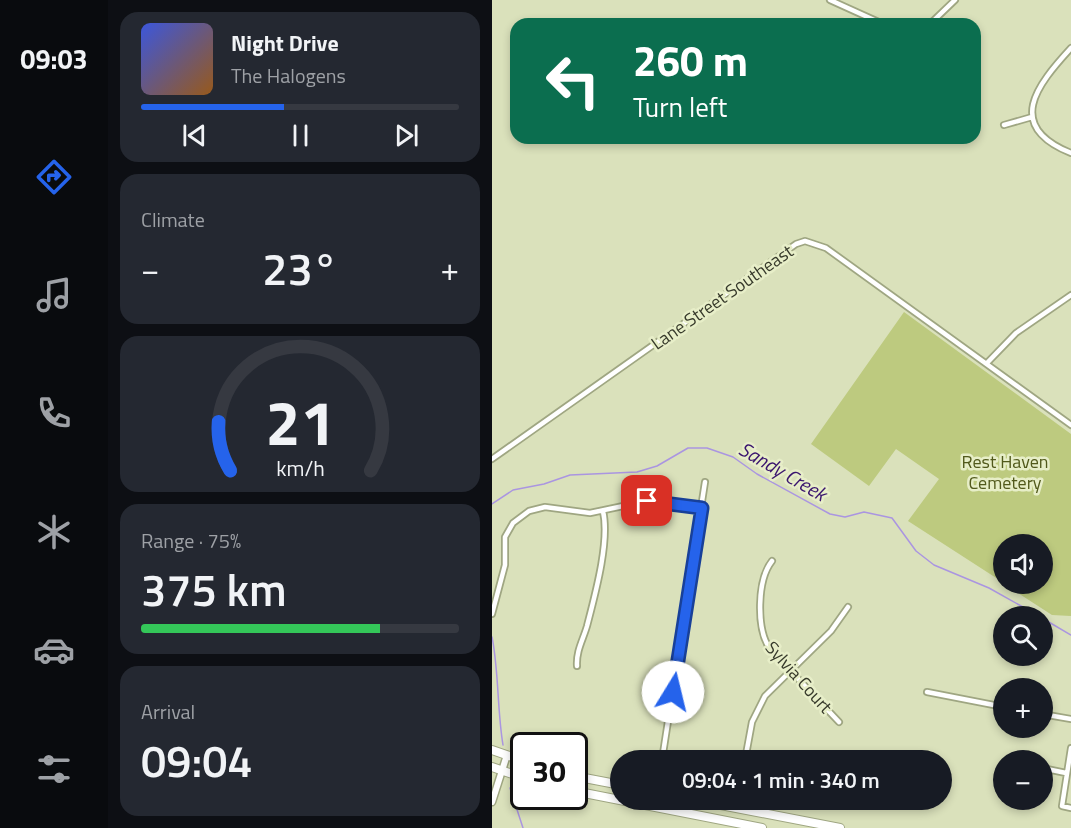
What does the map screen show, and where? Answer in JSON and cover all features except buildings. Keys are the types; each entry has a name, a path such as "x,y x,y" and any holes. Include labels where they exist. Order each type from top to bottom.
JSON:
{"main road":[{"path":"492,750 510,756"},
{"path":"492,767 510,774"},
{"path":"588,779 610,783"},
{"path":"588,794 610,797"},
{"path":"684,810 762,828"},
{"path":"766,810 840,828"}],"street":[{"path":"830,0 870,18"},
{"path":"936,18 955,0"},
{"path":"1070,51 1039,86 1034,98 1032,117 1048,141 1071,153"},
{"path":"1004,125 1032,117"},
{"name":"Lane Street Southeast","path":"492,459 796,244 806,241 826,248 1069,423"},
{"path":"987,363 1016,333 1071,295"},
{"path":"1069,423 1071,416"},
{"path":"664,750 705,482"},
{"path":"492,614 505,565 505,537 519,518 529,511 545,507 576,513 603,511 647,501 702,508"},
{"path":"577,666 576,655 587,626 602,553 605,528 603,511"},
{"name":"Sylvia Court","path":"772,561 765,577 761,630 770,649 839,722"},
{"path":"747,750 752,722 759,704 790,670 831,631 848,607"},
{"path":"927,692 993,705"},
{"path":"1053,716 1071,719"},
{"path":"1071,748 1062,806 1071,808"},
{"path":"492,802 507,755"},
{"path":"1053,770 1066,773"}],"green space":[{"name":"Rest Haven Cemetery","path":"904,312 1071,434 1071,616 1053,615 1053,606 1038,606 1019,594 1053,594 1053,534 993,534 993,576 908,521 939,479 896,449 869,486 811,444"}],"waterway":[{"name":"Sandy Creek","path":"492,504 513,490 544,484 570,475 637,472 657,466 688,448 707,448 733,457 757,474 830,514 845,517 864,512 892,518 916,551 934,565 989,588 1021,606"},
{"name":"Sandy Creek","path":"1053,624 1071,635"},
{"path":"492,637 503,745"},
{"path":"517,810 523,828"}],"route":[{"path":"647,501 702,508 673,692"}]}
